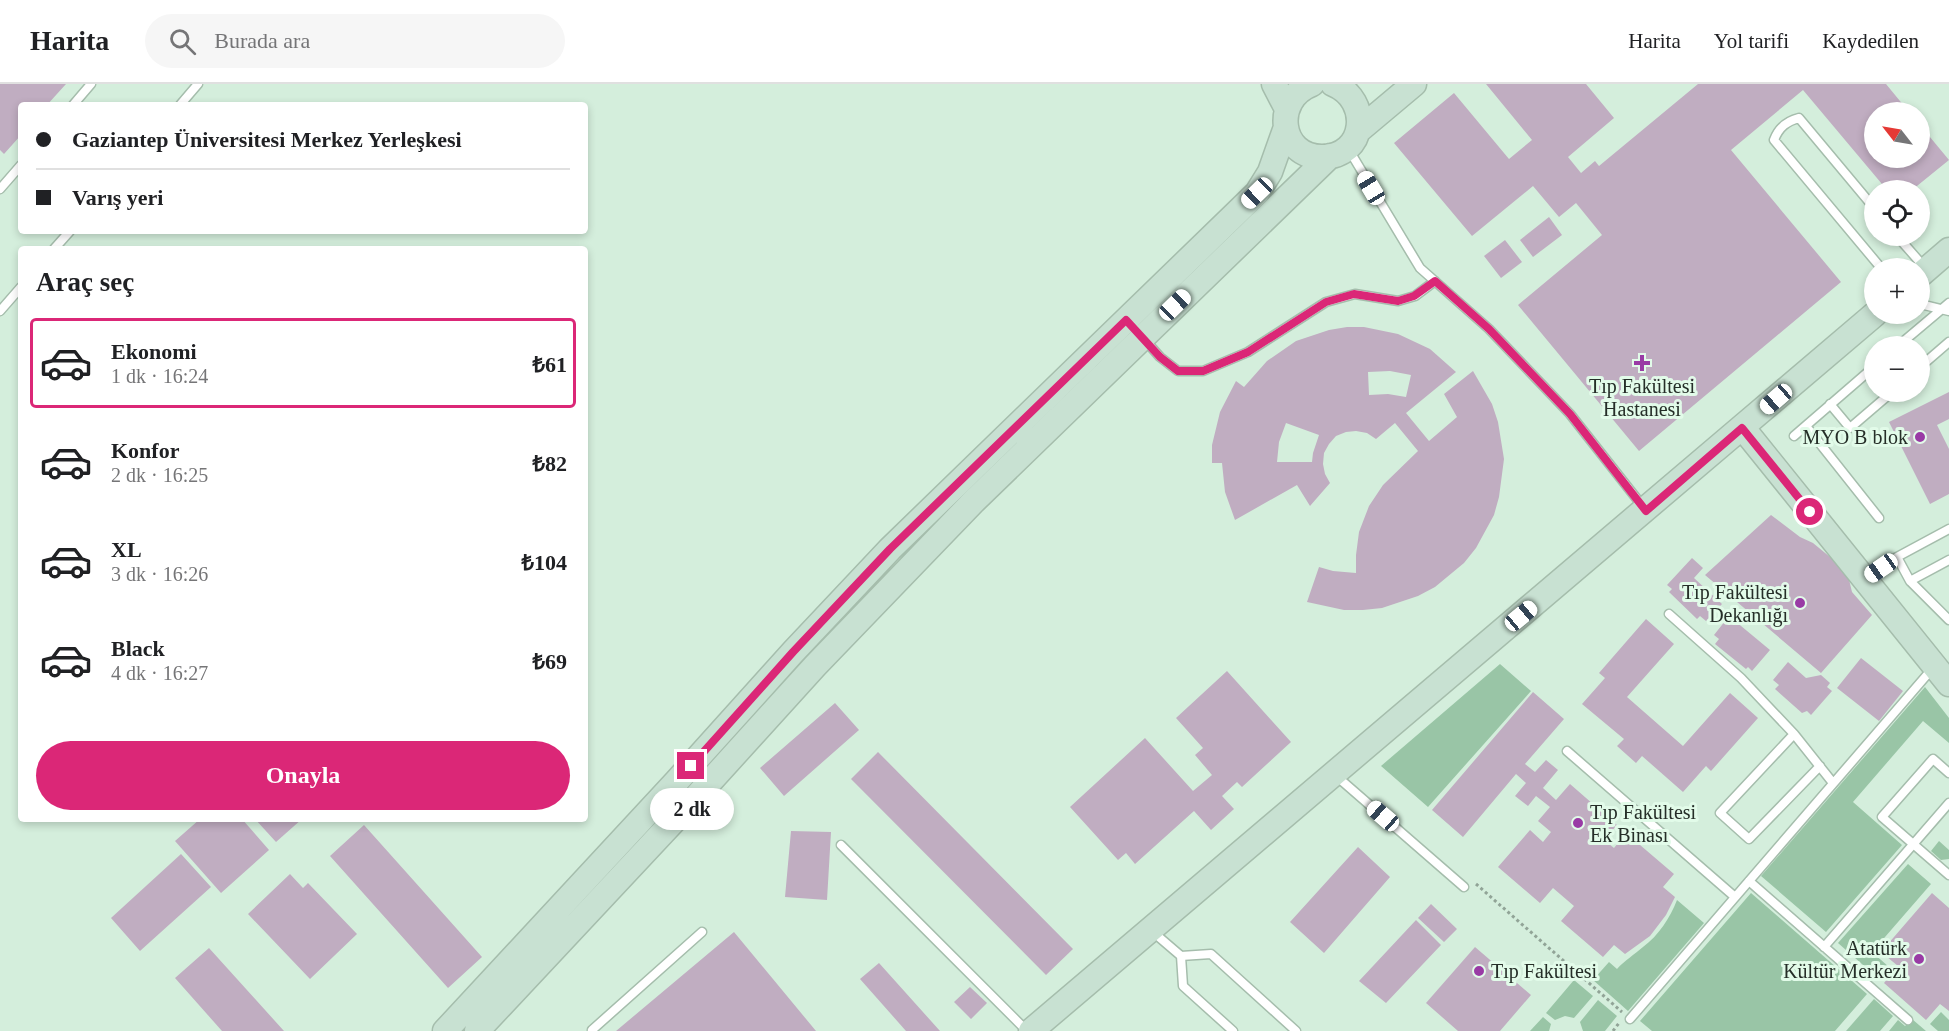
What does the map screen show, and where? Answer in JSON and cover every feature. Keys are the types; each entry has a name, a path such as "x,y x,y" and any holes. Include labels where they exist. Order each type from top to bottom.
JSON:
{"street":[{"path":"1274,84 1294,144 1302,151 1320,157 1345,145 1360,122 1356,103 1343,88 1333,84"},
{"path":"477,1031 697,796 838,641 974,501 1257,193 1270,172 1286,118 1298,92 1312,84"},
{"path":"445,1031 890,549 1134,329 1414,84"},
{"path":"1930,266 1949,250"},
{"path":"1029,1031 1646,511 1864,323"},
{"path":"1742,428 1942,675"}],"lane":[{"path":"76,102 91,84"},
{"path":"183,102 198,84"},
{"path":"1864,196 1800,118 1788,122 1779,129 1774,140 1873,258"},
{"path":"1345,145 1420,268 1489,329 1570,414 1646,511"},
{"path":"0,189 18,168"},
{"path":"57,246 67,234"},
{"path":"1134,329 1160,357 1178,371 1203,371 1248,352 1326,302 1354,294 1398,301 1414,296 1435,281"},
{"path":"0,311 18,290"},
{"path":"1911,336 1945,310 1949,303"},
{"path":"1930,306 1945,310"},
{"path":"1930,358 1949,342"},
{"path":"1794,436 1864,375"},
{"path":"1830,404 1850,428 1880,402"},
{"path":"1806,426 1879,518"},
{"path":"1865,580 1897,557 1949,529"},
{"path":"1897,557 1911,581 1949,620"},
{"path":"1911,581 1949,560"},
{"path":"1669,614 1742,678 1794,734 1833,783"},
{"path":"1630,1019 1833,783 1942,675"},
{"path":"1794,734 1720,813 1749,839 1820,766"},
{"path":"1567,751 1735,897"},
{"path":"1949,773 1932,759 1882,818 1949,875"},
{"path":"1334,774 1464,887"},
{"path":"1824,947 1949,803"},
{"path":"841,845 1029,1031"},
{"path":"1749,881 1908,1020"},
{"path":"1151,929 1181,956 1183,986 1233,1031"},
{"path":"593,1031 702,932"},
{"path":"1181,956 1211,954 1296,1031"}],"path":[{"path":"1475,884 1630,1019"}],"green space":[{"path":"1500,664 1531,691 1428,807 1381,766"},
{"path":"1925,687 1949,718 1949,743 1923,721 1853,802 1902,845 1826,932 1761,876"},
{"path":"1939,841 1949,850 1949,859 1941,860 1931,851"},
{"path":"1908,864 1931,884 1872,952 1889,967 1879,979 1838,943"},
{"path":"1751,893 1867,994 1835,1031 1652,1031 1640,1021"},
{"path":"1677,900 1704,923 1628,1011 1593,980 1609,962 1617,969 1649,942 1663,926"},
{"path":"1574,980 1593,996 1574,1018 1565,1016 1555,1020 1546,1013"},
{"path":"1874,999 1893,1016 1880,1031 1846,1031"},
{"path":"1598,1000 1617,1016 1605,1031 1583,1031 1580,1022"},
{"path":"1941,1012 1949,1020 1949,1031 1938,1031 1930,1024"},
{"path":"1543,1017 1551,1024 1549,1031 1530,1031"},
{"path":"1912,1019 1926,1031 1889,1031 1898,1020 1905,1026"}],"building":[{"path":"0,84 66,84 50,102 18,102 18,138 4,154 0,150"},
{"path":"1486,84 1586,84 1614,118 1568,157 1581,173 1595,161 1599,166 1698,84 1886,84 1901,102 1864,102 1864,163 1803,90 1731,150 1841,282 1639,451 1518,305 1602,235 1576,203 1559,217 1533,186 1472,236 1394,143 1454,93 1509,159 1532,140"},
{"path":"1930,137 1949,160 1924,180 1879,180 1869,168 1930,168"},
{"path":"1549,217 1562,235 1533,257 1520,240"},
{"path":"1505,240 1522,262 1501,278 1484,256"},
{"path":"1364,327 1398,334 1430,349 1456,372 1406,413 1429,441 1457,417 1444,394 1473,371 1492,404 1498,422 1504,459 1499,497 1494,515 1476,548 1464,563 1435,587 1418,596 1382,608 1344,610 1307,602 1319,567 1356,573 1359,532 1369,506 1383,485 1418,451 1395,423 1376,439 1367,433 1356,431 1336,436 1324,453 1325,474 1330,483 1310,506 1297,485 1235,520 1225,492 1222,463 1212,463 1212,445 1220,412 1236,381 1244,387 1267,361 1296,341 1329,330","holes":["1390,371 1411,375 1406,397 1388,394 1369,395 1368,372","1286,423 1319,435 1312,462 1277,462 1279,442"]},
{"name":"MYO B blok","path":"1949,392 1949,419 1937,425 1949,449 1949,494 1930,504 1889,422"},
{"name":"Tıp Fakültesi Dekanlığı","path":"1771,515 1800,537 1813,543 1847,571 1852,592 1872,615 1821,673 1705,575"},
{"path":"1692,558 1703,568 1694,578 1722,604 1706,621 1700,616 1697,619 1669,592 1672,589 1667,585"},
{"path":"1729,616 1770,650 1752,671 1748,667 1746,669 1715,644 1719,639 1714,635"},
{"path":"1646,619 1674,644 1627,697 1683,746 1730,693 1758,718 1711,771 1706,766 1683,792 1642,756 1636,763 1617,746 1624,739 1582,704 1605,678 1599,673"},
{"path":"1861,658 1903,691 1879,721 1837,688"},
{"path":"1788,662 1806,678 1821,675 1830,683 1827,687 1832,691 1811,715 1807,711 1802,713 1775,689 1779,685 1773,680"},
{"path":"1227,671 1291,742 1242,787 1237,782 1222,796 1234,809 1211,830 1194,811 1135,864 1126,853 1118,860 1070,807 1145,738 1193,791 1212,775 1195,755 1203,748 1176,718"},
{"name":"Tıp Fakültesi Ek Binası","path":"1533,692 1564,719 1525,764 1535,772 1546,760 1558,770 1543,788 1556,800 1570,784 1617,825 1604,840 1614,848 1626,833 1674,874 1663,887 1675,897 1666,915 1650,936 1625,954 1614,945 1603,957 1561,921 1574,906 1553,888 1540,903 1498,867 1530,830 1543,842 1551,832 1538,821 1550,807 1536,796 1528,806 1515,796 1526,783 1516,774 1463,837 1432,810"},
{"path":"835,703 859,730 784,796 760,768"},
{"path":"878,752 1073,949 1046,975 851,779"},
{"path":"197,822 245,822 269,850 221,893 175,841"},
{"path":"258,822 299,822 276,842"},
{"path":"364,825 482,957 448,988 330,856"},
{"path":"791,831 831,832 827,900 785,897"},
{"path":"1358,847 1390,877 1324,953 1290,922"},
{"path":"181,854 211,887 140,951 111,918"},
{"path":"290,874 303,888 308,883 357,934 310,979 248,914"},
{"name":"Atatürk Kültür Merkezi","path":"1932,893 1949,908 1949,1011 1940,1004 1926,1020 1884,983 1898,966 1881,952"},
{"path":"1431,904 1457,929 1444,942 1418,918"},
{"path":"1416,920 1441,945 1386,1003 1359,981"},
{"path":"734,932 816,1031 616,1031"},
{"name":"Tıp Fakültesi","path":"1475,947 1531,995 1500,1031 1458,1031 1426,1003"},
{"path":"209,948 284,1031 222,1031 175,978"},
{"path":"879,963 940,1031 906,1031 860,979"},
{"path":"970,987 987,1003 971,1019 954,1002"}],"place":[{"name":"Tıp Fakültesi Hastanesi","path":"1642,363"},
{"name":"MYO B blok","path":"1920,437"},
{"name":"Tıp Fakültesi Dekanlığı","path":"1800,603"},
{"name":"Tıp Fakültesi Ek Binası","path":"1578,823"},
{"name":"Atatürk Kültür Merkezi","path":"1919,959"},
{"name":"Tıp Fakültesi","path":"1479,971"}],"route":[{"path":"691,766 793,652 890,549 1126,320 1160,357 1178,371 1203,371 1248,352 1326,302 1354,294 1398,301 1414,296 1435,281 1489,329 1570,414 1646,511 1742,428 1810,512"}]}
